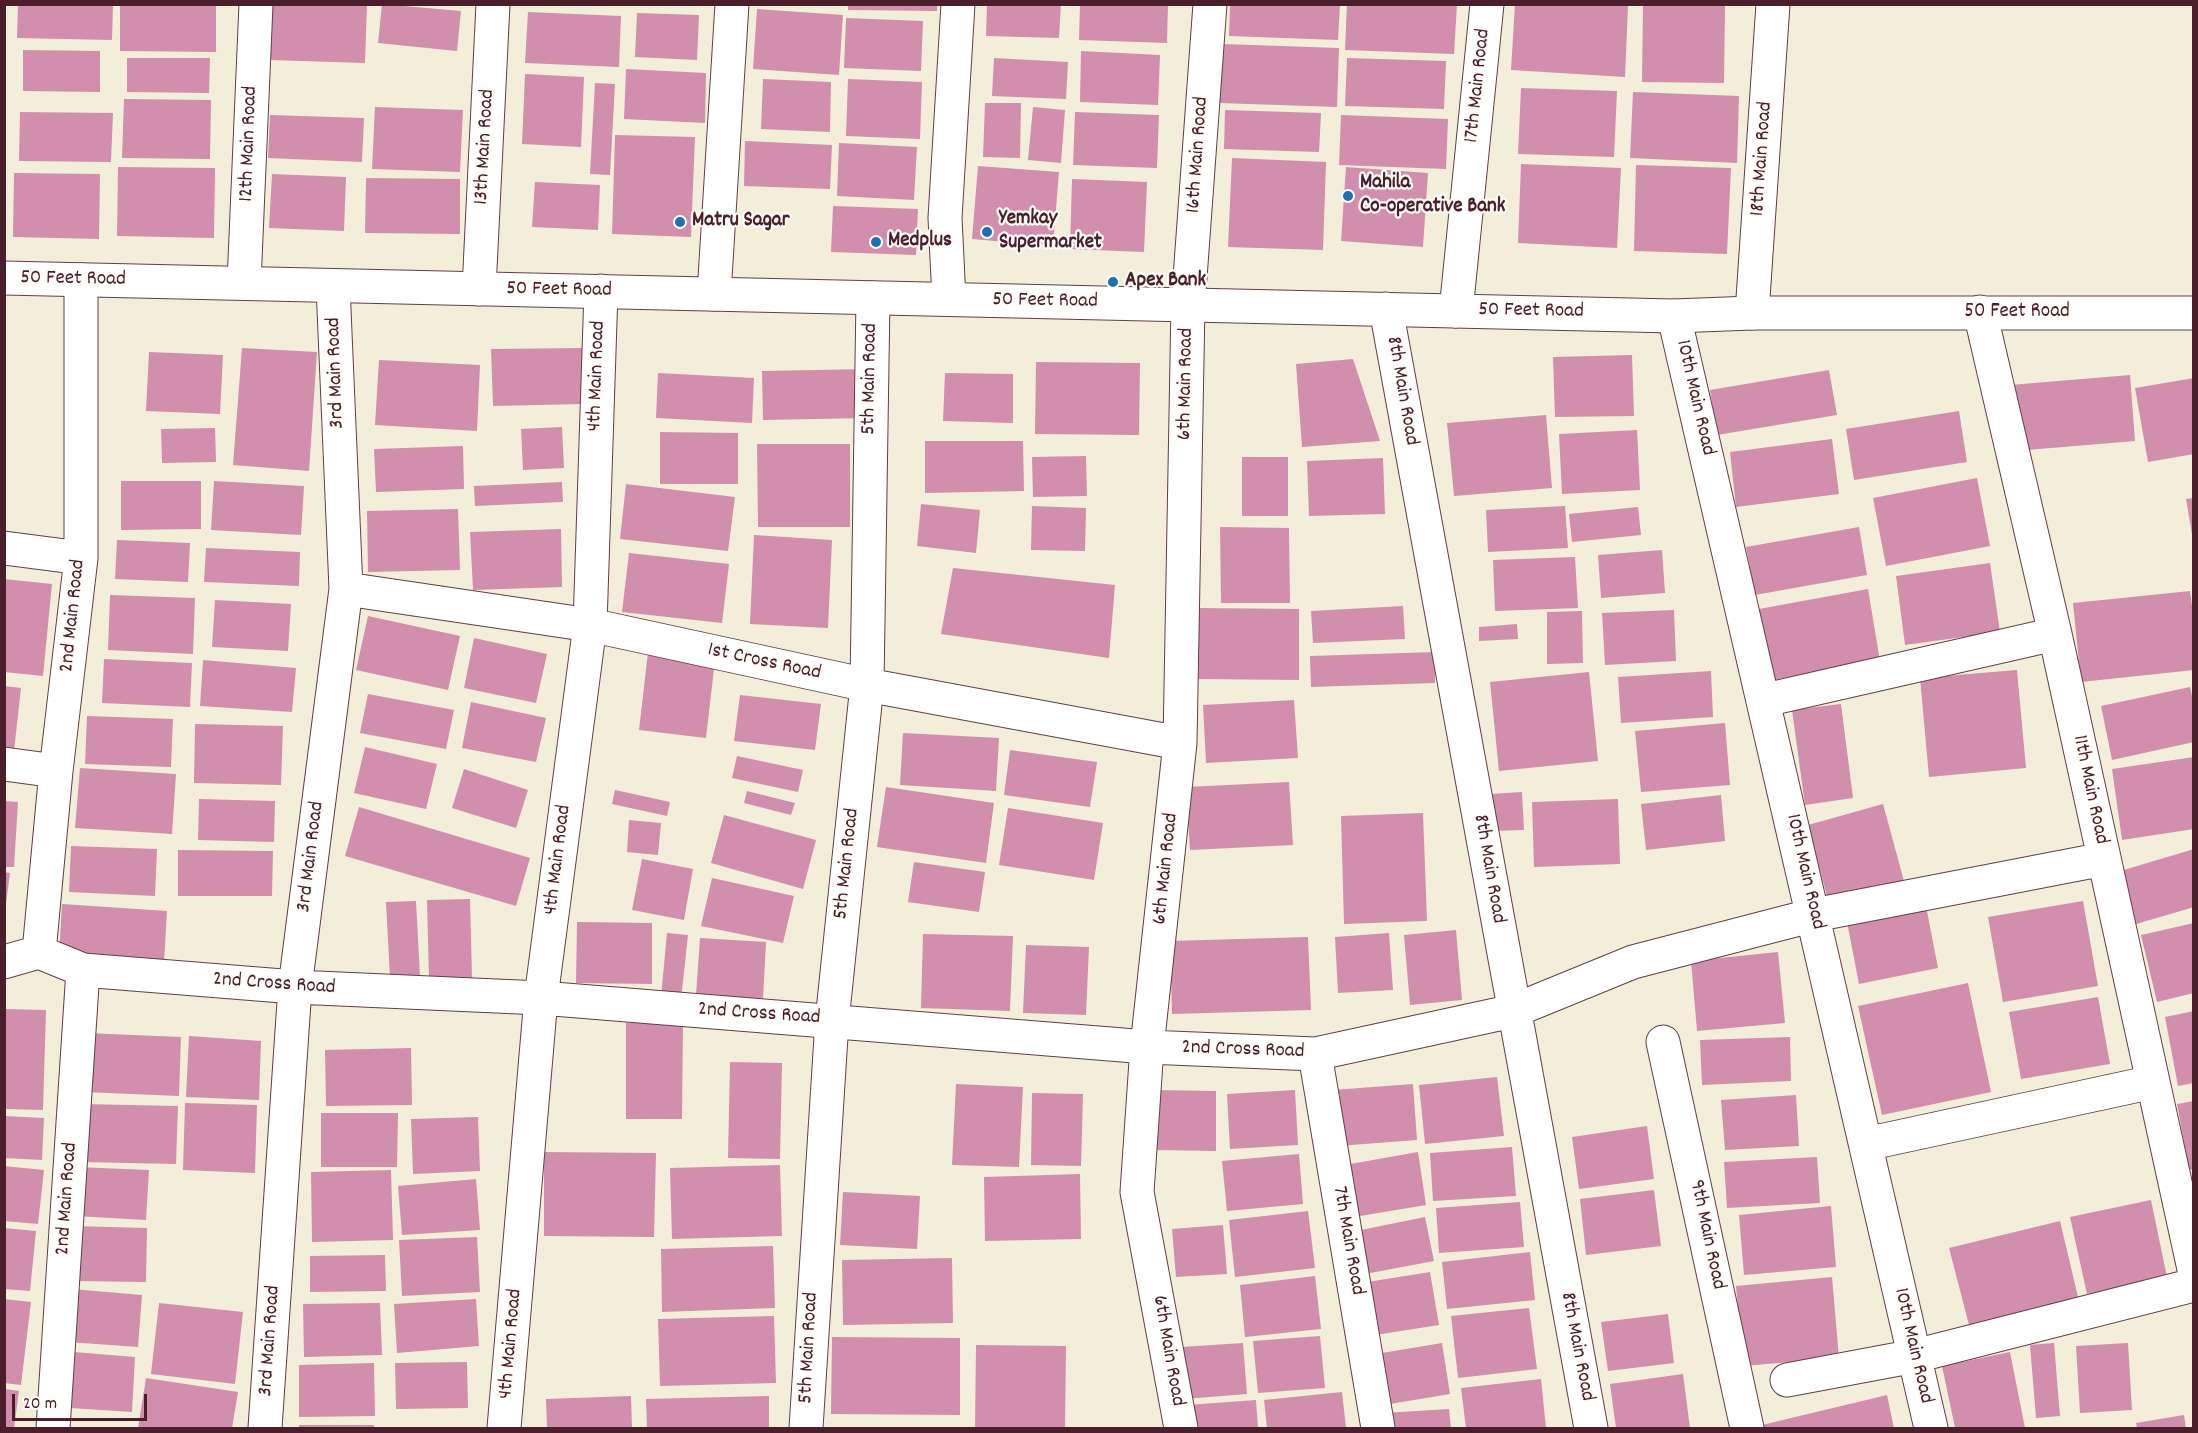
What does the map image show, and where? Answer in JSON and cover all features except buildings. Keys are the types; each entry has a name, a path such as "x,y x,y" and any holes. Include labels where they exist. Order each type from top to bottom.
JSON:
{"street":[{"name":"12th Main Road","path":"244,283 255,4"},
{"name":"13th Main Road","path":"479,289 493,4"},
{"path":"714,294 732,4"},
{"path":"950,299 945,218 958,4"},
{"name":"16th Main Road","path":"1188,305 1210,4"},
{"name":"17th Main Road","path":"1456,311 1487,4"},
{"name":"18th Main Road","path":"1752,313 1773,4"},
{"name":"50 Feet Road","path":"4,278 1674,316 1752,313 2193,313"},
{"name":"2nd Main Road","path":"39,952 56,771 81,558 81,280"},
{"name":"3rd Main Road","path":"265,1428 295,987 346,589 333,286"},
{"name":"4th Main Road","path":"504,1428 542,998 590,625 601,291"},
{"name":"5th Main Road","path":"806,1428 832,1021 867,685 873,298"},
{"name":"6th Main Road","path":"1181,1428 1137,1192 1147,1047 1180,743 1188,305"},
{"name":"8th Main Road","path":"1386,309 1591,1428"},
{"name":"11th Main Road","path":"1980,312 2055,634 2193,1269"},
{"name":"10th Main Road","path":"1674,316 1765,700 1931,1428"},
{"path":"4,548 81,558"},
{"name":"1st Cross Road","path":"346,589 590,625 867,685 1180,743"},
{"path":"1765,700 2055,634"},
{"path":"4,764 56,771"},
{"path":"1513,1011 1633,962 1814,915 2104,859"},
{"path":"4,962 39,952"},
{"name":"2nd Cross Road","path":"39,952 83,970 295,987 542,998 1147,1047 1315,1054 1513,1011"},
{"name":"2nd Main Road","path":"53,1428 83,970"},
{"name":"9th Main Road","path":"1664,1042 1747,1428"},
{"name":"7th Main Road","path":"1315,1054 1378,1428"},
{"path":"1866,1144 2153,1082"},
{"path":"1787,1380 1915,1356 2193,1285"}],"place":[{"name":"Mahila Co-operative Bank","path":"1348,196"},
{"name":"Matru Sagar","path":"680,222"},
{"name":"Yemkay Supermarket","path":"987,232"},
{"name":"Medplus","path":"876,242"},
{"name":"Apex Bank","path":"1113,282"}]}
